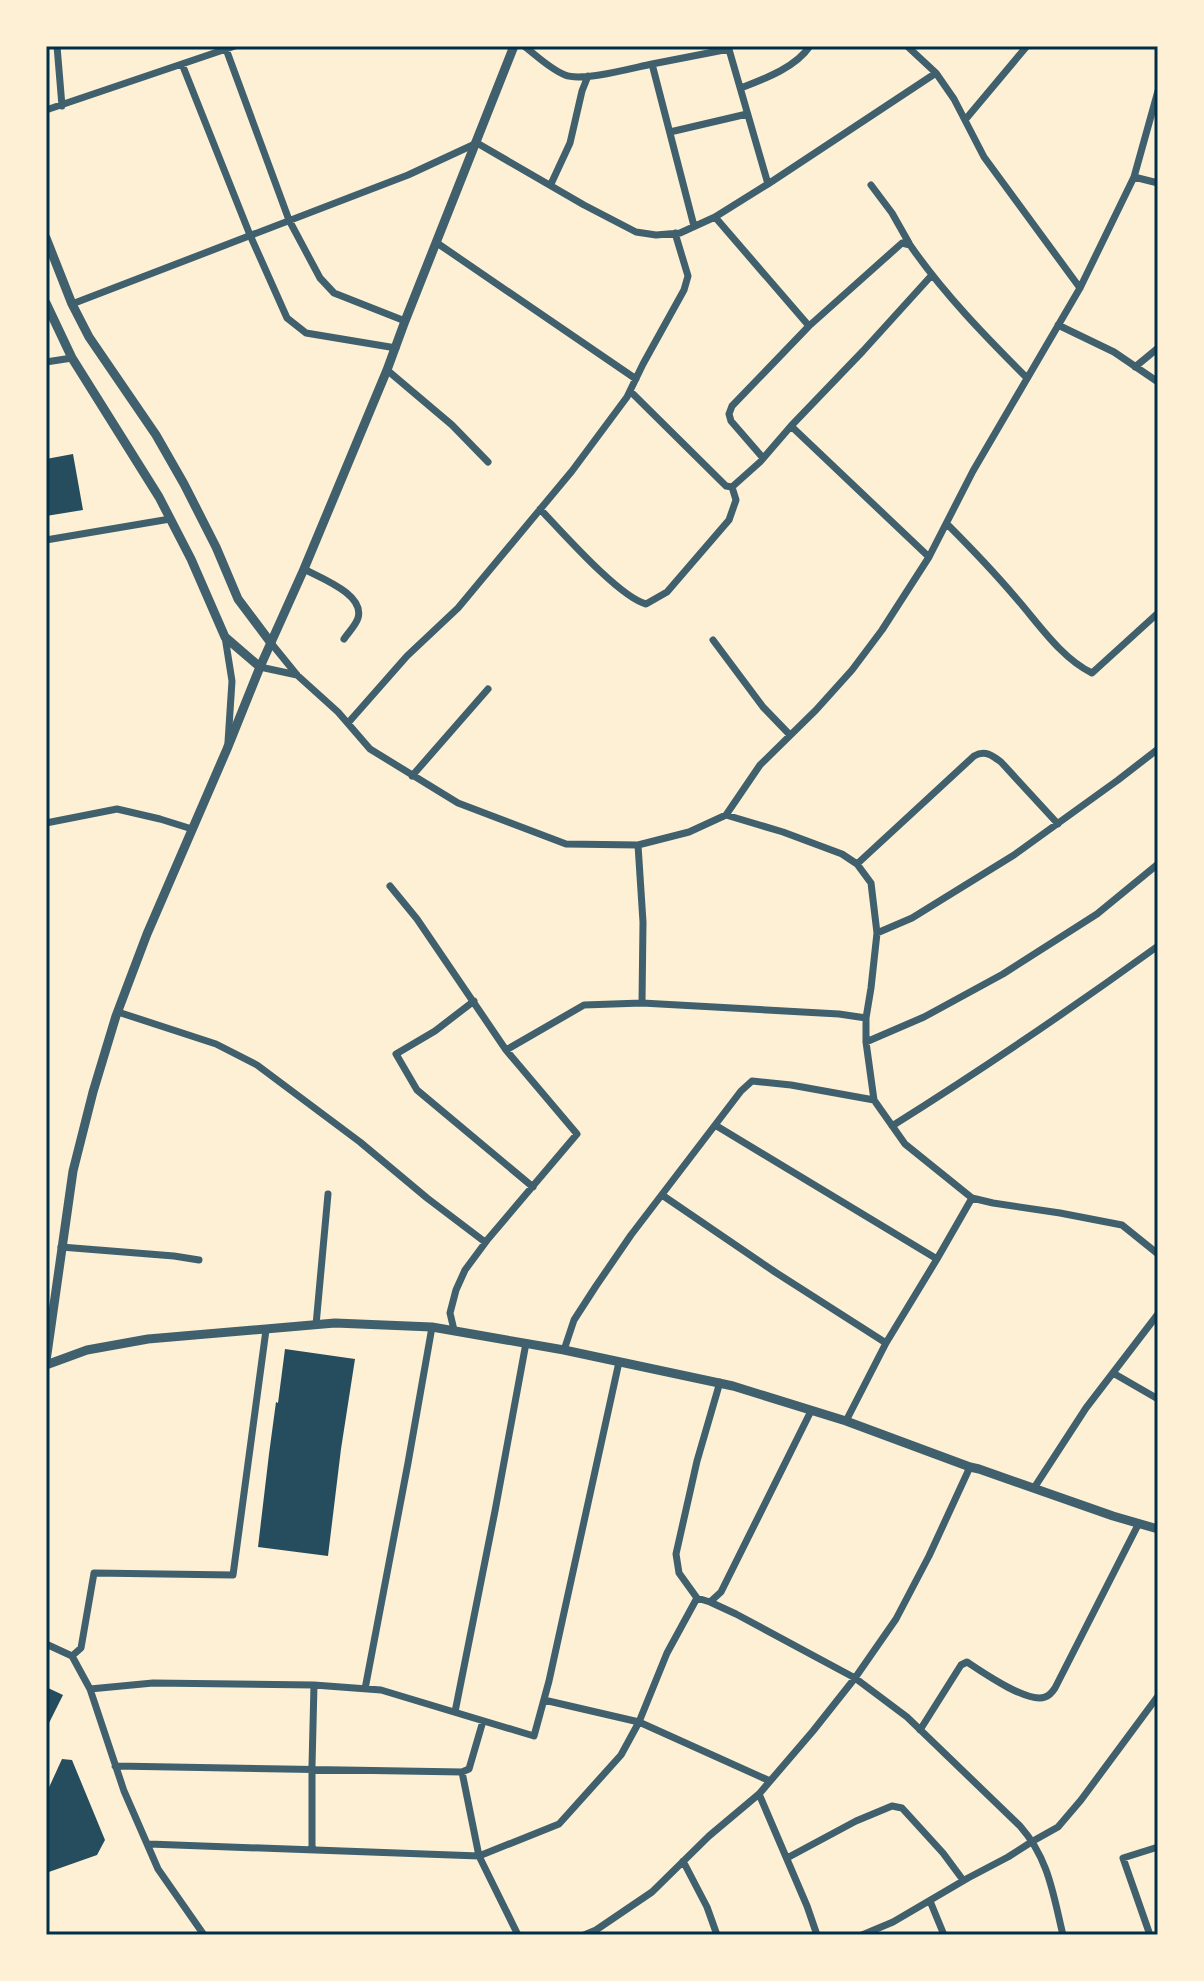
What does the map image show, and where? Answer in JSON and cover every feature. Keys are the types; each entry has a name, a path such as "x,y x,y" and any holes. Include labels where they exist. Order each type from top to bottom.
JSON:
{"street":[{"path":"57,46 62,106"},
{"path":"514,46 387,370 147,934 118,1012 73,1171 46,1363 87,1350 148,1339 335,1323 454,1330 720,1382 846,1421 970,1467 1158,1529"},
{"path":"524,46 568,76 588,76 728,47 768,184"},
{"path":"741,88 772,75 805,54 810,46"},
{"path":"907,46 936,73 954,99 984,157 1080,288"},
{"path":"965,120 1027,46"},
{"path":"46,110 230,48 289,220 320,278 334,293 405,321"},
{"path":"182,64 250,235 287,318 306,333 396,348"},
{"path":"652,64 694,226"},
{"path":"477,143 636,232 656,235 675,233 715,217 936,73"},
{"path":"551,184 570,143 588,76"},
{"path":"46,238 72,304 89,337 156,435 184,484 238,599 297,675 348,723 370,749 458,803 566,844 638,845 689,832 726,815 760,765 852,670 882,630 929,557 973,471 1080,288 1134,177 1158,91"},
{"path":"670,132 747,114"},
{"path":"72,304 408,175 477,143"},
{"path":"1134,177 1158,183"},
{"path":"871,185 931,276 1027,378"},
{"path":"715,217 809,326"},
{"path":"348,723 407,656 458,608 572,471 630,391 684,290 688,276 675,233"},
{"path":"437,243 636,379"},
{"path":"763,458 731,421 729,414 732,406 809,326 902,243 910,245"},
{"path":"732,487 763,458 931,276"},
{"path":"46,303 72,358 131,450 170,519 225,637 232,681 227,749"},
{"path":"1058,325 1114,352 1158,382"},
{"path":"1135,367 1158,348"},
{"path":"46,362 72,358"},
{"path":"387,370 452,425 488,462"},
{"path":"630,391 726,486 732,487"},
{"path":"791,426 929,557"},
{"path":"540,509 604,575 637,602 646,604 667,592 729,520 736,500 732,487"},
{"path":"46,540 170,519"},
{"path":"947,524 1058,646 1092,673 1158,613"},
{"path":"304,569 349,593 355,603 359,611 358,619 344,639"},
{"path":"225,637 260,667 297,675"},
{"path":"713,640 763,707 790,735"},
{"path":"412,776 488,689"},
{"path":"877,933 912,918 1014,855 1158,749"},
{"path":"857,864 974,756 983,752 1001,762 1058,824"},
{"path":"46,823 117,809 192,829"},
{"path":"726,815 842,854 857,864 871,883 877,933 866,1018 866,1042 874,1100 905,1144 972,1198 1122,1225 1158,1254"},
{"path":"638,845 643,922 642,1003"},
{"path":"866,1042 924,1017 1003,974 1097,914 1158,864"},
{"path":"390,886 417,919 506,1050 577,1134 465,1270 450,1313 454,1330"},
{"path":"892,1126 1090,995 1158,946"},
{"path":"474,1001 435,1031 396,1054 417,1090 533,1187"},
{"path":"506,1050 584,1005 642,1003 866,1018"},
{"path":"118,1012 216,1044 257,1065 485,1242"},
{"path":"564,1350 574,1320 622,1248 741,1091 752,1081 874,1100"},
{"path":"715,1125 937,1259"},
{"path":"316,1325 328,1194"},
{"path":"662,1195 886,1343"},
{"path":"846,1421 886,1343 972,1198"},
{"path":"61,1247 199,1260"},
{"path":"1034,1488 1086,1408 1158,1314"},
{"path":"365,1689 432,1327"},
{"path":"72,1656 81,1648 94,1573 233,1575 266,1330"},
{"path":"455,1712 526,1343"},
{"path":"90,1689 153,1683 314,1685 381,1690 534,1736 619,1362"},
{"path":"1113,1373 1158,1399"},
{"path":"720,1382 697,1461 676,1554 679,1573 697,1598 855,1678 907,1717 1033,1841 1046,1868 1063,1935"},
{"path":"710,1602 721,1592 811,1411"},
{"path":"584,1935 652,1892 709,1836 759,1794 813,1731 896,1619 970,1467"},
{"path":"920,1730 961,1665 967,1662 1023,1694 1048,1696 1055,1688 1139,1523"},
{"path":"149,1844 479,1856 559,1824 621,1755 639,1722 667,1653 697,1598"},
{"path":"46,1644 72,1656 90,1689 124,1791 158,1869 204,1935"},
{"path":"312,1850 314,1685"},
{"path":"862,1935 893,1922 1058,1827 1158,1696"},
{"path":"544,1700 639,1722 770,1781"},
{"path":"115,1766 462,1772 469,1769 483,1721"},
{"path":"462,1772 479,1856 518,1935"},
{"path":"759,1794 817,1935"},
{"path":"787,1858 856,1821 897,1806 943,1853 963,1880"},
{"path":"1154,1934 1123,1858 1158,1847"},
{"path":"683,1861 707,1907 717,1935"},
{"path":"930,1901 944,1935"}],"building":[{"path":"73,454 83,510 46,516 46,459"},
{"path":"285,1349 355,1359 328,1556 258,1547"},
{"path":"46,1687 63,1695 46,1729"},
{"path":"62,1759 72,1760 105,1840 97,1855 46,1873 46,1794"}]}
